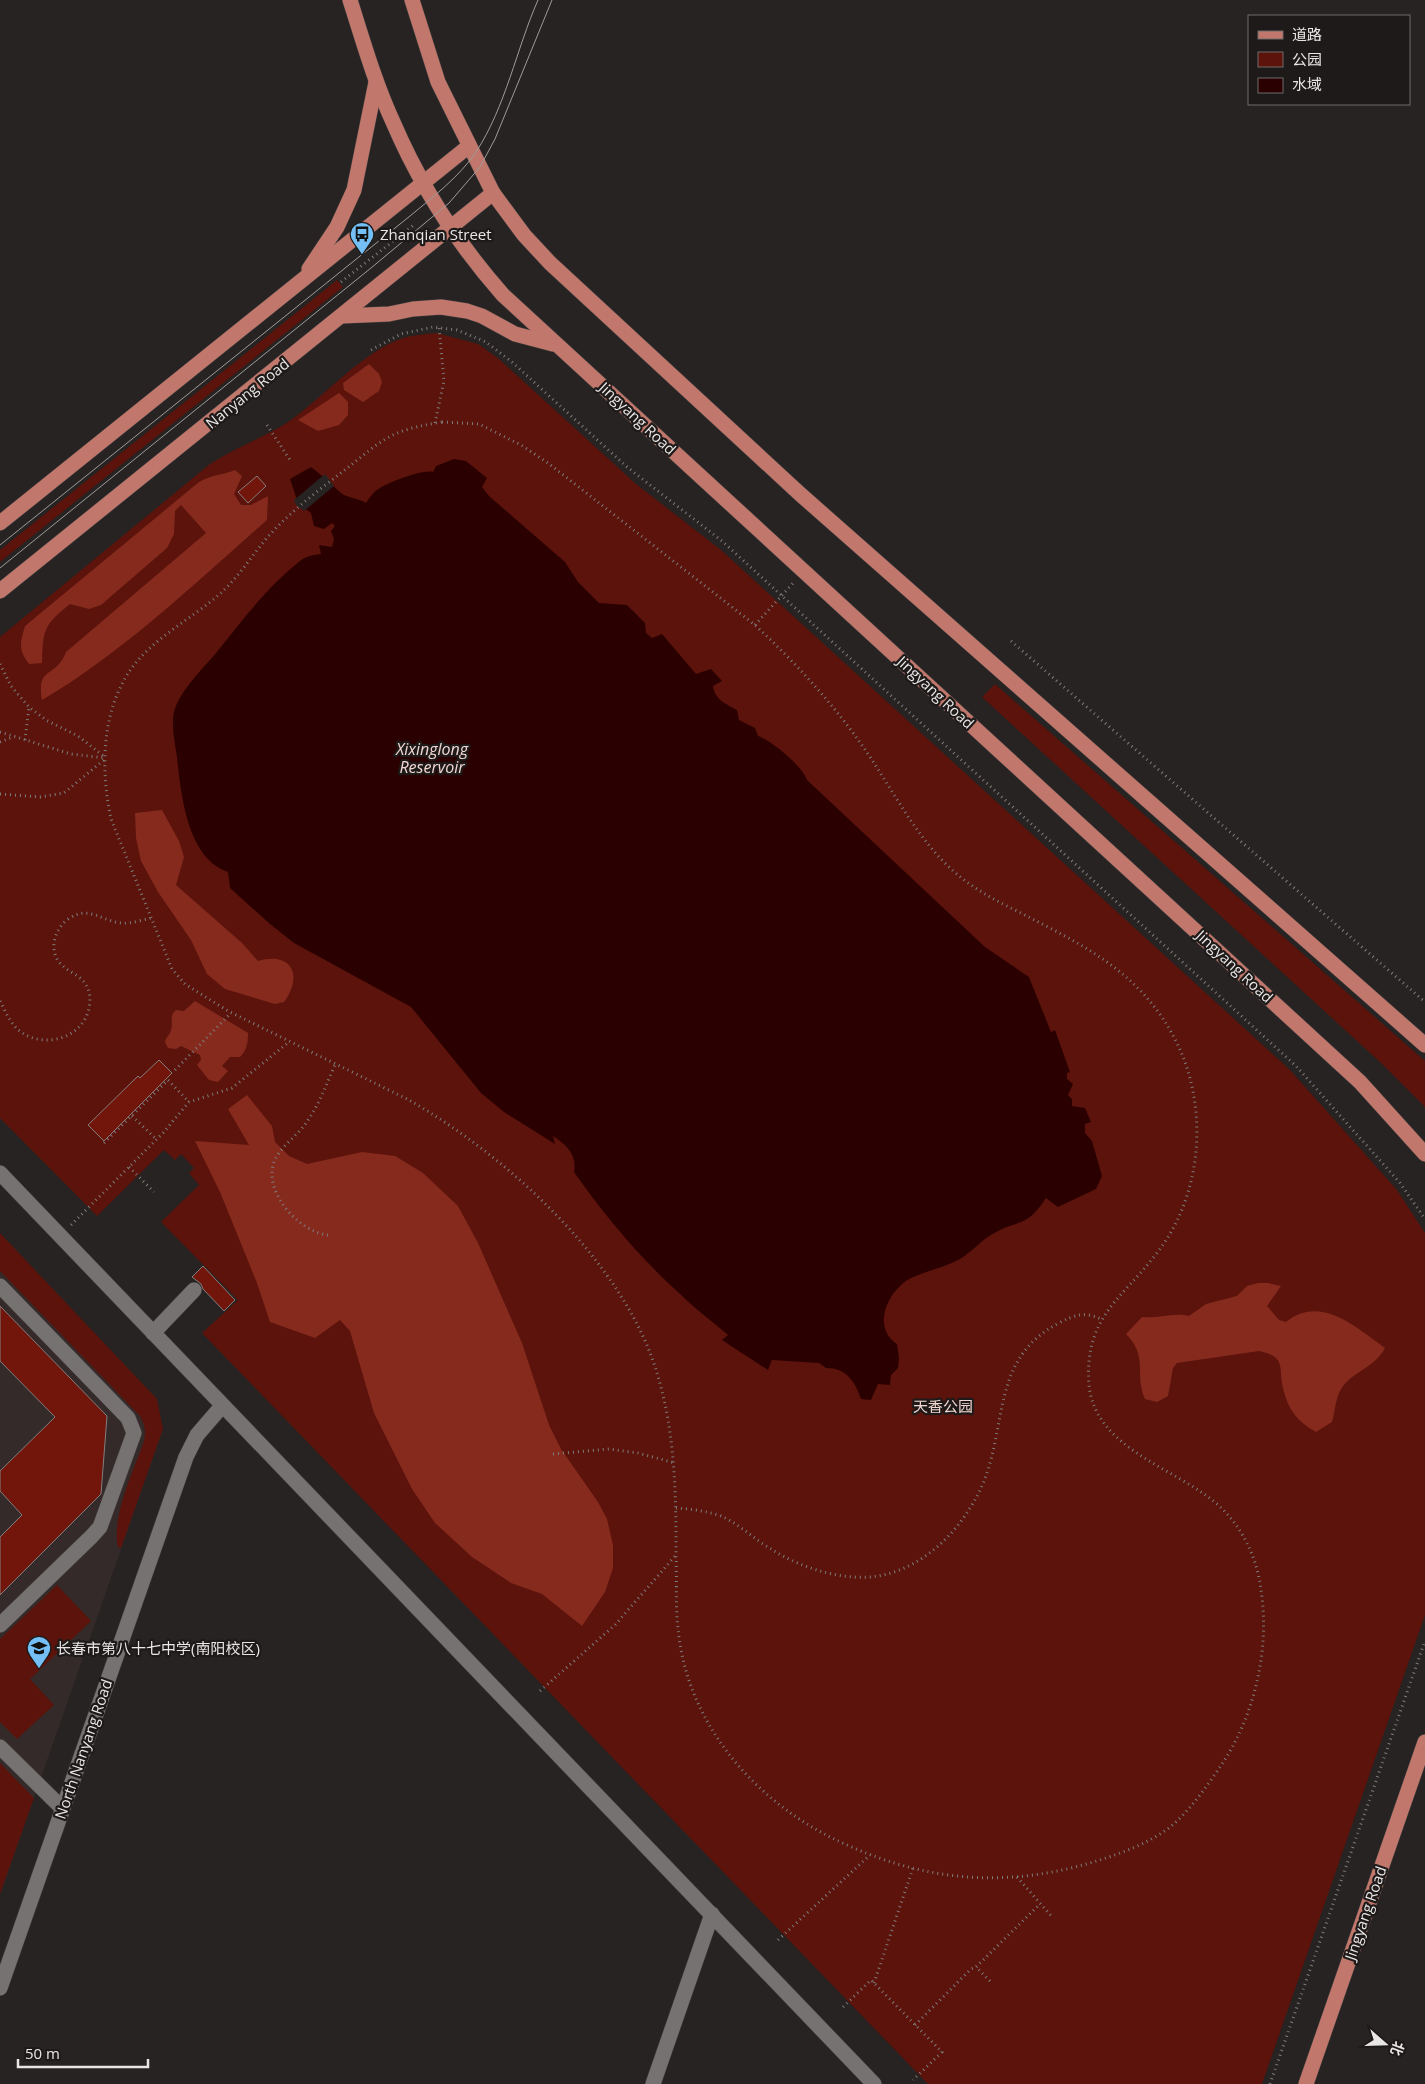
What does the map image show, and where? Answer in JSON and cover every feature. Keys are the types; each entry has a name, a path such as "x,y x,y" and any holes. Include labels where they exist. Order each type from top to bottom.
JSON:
{"main road":[{"path":"350,0 393,123 450,229"},
{"path":"412,0 438,82 493,193 524,235 581,294 800,494 1425,1046"},
{"path":"299,283 336,227 354,190 377,80"},
{"path":"0,523 469,146"},
{"name":"Nanyang Road","path":"0,591 493,193"},
{"name":"Jingyang Road","path":"450,229 479,268 503,295 1360,1082 1425,1154"},
{"path":"342,316 389,314 413,309 441,307 467,311 482,316 515,334 557,345"},
{"name":"Jingyang Road","path":"1306,2084 1425,1742"}],"street":[{"path":"0,1173 874,2084"},
{"path":"0,1286 128,1418 134,1433 100,1527 0,1625"},
{"path":"153,1333 194,1290"},
{"name":"North Nanyang Road","path":"0,1988 191,1446 222,1406"},
{"path":"0,1747 62,1808"},
{"path":"653,2084 712,1914"}],"path":[{"path":"342,282 415,224"},
{"path":"371,350 414,330 439,327 470,334 500,351 627,467 722,541 1296,1066 1400,1183 1425,1219"},
{"path":"435,423 444,381 439,327"},
{"path":"459,422 480,424 521,445 548,463 755,625 791,661 850,730 913,823 949,867 994,900 1076,941 1110,962 1147,997 1173,1034 1186,1064 1198,1128 1192,1180 1179,1218 1161,1249 1101,1319 1094,1338 1089,1380 1094,1407 1106,1425 1121,1440 1213,1500 1235,1524 1245,1538 1258,1571 1264,1620 1262,1651 1250,1707 1230,1751 1206,1787 1168,1828 1148,1841 1095,1862 1046,1875 961,1878 913,1868 870,1855 837,1841 784,1810 741,1771 721,1744 693,1691 682,1660 678,1631 676,1508 670,1420 649,1348 619,1294 571,1232 515,1176 434,1114 231,1013 197,992 178,977 172,969 111,819 106,797 106,758 112,707 121,684 134,665 152,647 231,584 266,539 294,511 330,481 390,436 412,428 435,423 459,422"},
{"path":"267,425 290,460"},
{"path":"755,625 804,570"},
{"path":"1011,641 1425,1002"},
{"path":"0,664 11,686 29,707 46,720 78,736 106,758"},
{"path":"25,740 29,707"},
{"path":"0,732 71,754 106,758"},
{"path":"0,742 13,737"},
{"path":"0,794 40,796 64,793 106,758"},
{"path":"0,1001 8,1018 20,1032 28,1036 48,1040 64,1037 82,1023 89,1009 90,1000 85,984 62,966 55,955 53,943 58,932 67,920 84,913 96,914 124,924 151,918"},
{"path":"175,1070 231,1013"},
{"path":"61,1236 130,1167 189,1102 232,1088 289,1042"},
{"path":"328,1234 313,1232 292,1217 274,1184 273,1165 279,1154 296,1137 314,1111 335,1065"},
{"path":"104,1143 168,1080 189,1102"},
{"path":"132,1116 156,1139"},
{"path":"130,1167 154,1192"},
{"path":"676,1508 704,1511 720,1516 782,1556 818,1570 858,1577 878,1576 902,1568 934,1550 967,1513 978,1493 991,1461 1007,1382 1017,1361 1030,1344 1043,1332 1074,1315 1086,1313 1101,1319"},
{"path":"553,1454 609,1449 638,1453 674,1463"},
{"path":"540,1691 615,1624 676,1555"},
{"path":"1270,2084 1425,1641"},
{"path":"778,1940 870,1855"},
{"path":"874,1983 913,1868"},
{"path":"1017,1877 1054,1918"},
{"path":"915,2025 1040,1904"},
{"path":"976,1968 990,1981"},
{"path":"843,2007 871,1980 942,2052 913,2080"}],"shaded area":[{"path":"369,364 379,374 382,382 379,391 363,402 344,390 343,383"},
{"path":"339,393 348,402 348,415 339,425 318,431 298,420"},
{"path":"235,470 242,476 234,494 241,505 251,505 268,496 267,520 131,638 73,681 42,700 41,689 44,677 57,666 66,652 206,533 181,505 175,511 174,534 167,548 101,605 89,609 70,604 55,617 44,635 42,663 29,664 23,654 21,642 25,626 199,482"},
{"path":"162,810 179,841 184,857 176,885 242,943 258,961 279,959 286,962 291,968 293,983 284,1002 275,1004 225,989 207,974 191,940 158,892 141,861 136,838 135,813"},
{"path":"195,1001 248,1033 246,1049 240,1057 230,1057 222,1066 228,1071 218,1082 209,1080 197,1065 201,1060 200,1055 181,1046 176,1049 168,1048 165,1042 172,1027 172,1017 176,1010 184,1011"},
{"path":"247,1095 272,1126 275,1142 289,1156 307,1164 362,1152 395,1156 423,1173 458,1206 478,1243 522,1343 549,1425 561,1449 598,1502 607,1519 613,1545 613,1568 605,1592 582,1626 542,1594 511,1583 472,1557 435,1523 412,1489 374,1413 350,1331 340,1320 315,1338 270,1322 257,1283 220,1192 195,1141 249,1145 228,1109"},
{"name":"长春市第八十七中学(南阳校区)","path":"0,1235 163,1429 0,1895"},
{"path":"1258,1283 1281,1286 1267,1306 1279,1320 1286,1322 1299,1314 1312,1311 1325,1312 1350,1323 1385,1348 1375,1361 1344,1385 1337,1399 1332,1422 1316,1432 1304,1424 1291,1409 1285,1396 1278,1360 1268,1353 1259,1351 1177,1363 1173,1368 1168,1396 1157,1402 1145,1399 1142,1390 1137,1350 1126,1334 1142,1317 1189,1316 1206,1304 1237,1296 1247,1286"}],"green space":[{"path":"337,280 343,287 0,562 0,550"},
{"name":"天香公园","path":"437,333 478,344 499,359 636,484 721,550 1290,1070 1397,1190 1425,1233 1425,1615 1262,2084 928,2084 202,1333 238,1300 161,1222 199,1185 189,1173 194,1168 181,1154 175,1160 164,1150 97,1216 0,1118 0,637 210,464 291,420 373,353 403,338"},
{"path":"995,684 1425,1061 1425,1107 1381,1063 982,697"},
{"path":"0,1233 157,1399 163,1429 121,1548 118,1547 118,1522 125,1494 144,1441 145,1431 143,1422 140,1416 0,1271"},
{"path":"57,1585 91,1621 30,1679 54,1705 17,1739 0,1722 0,1639"},
{"path":"0,1763 34,1798 0,1894"}],"water":[{"name":"Xixinglong Reservoir","path":"454,459 466,461 487,478 482,487 489,496 565,562 578,582 599,603 627,605 645,623 646,633 652,638 662,634 696,674 711,669 722,681 713,686 716,695 737,710 739,720 755,728 758,736 771,743 786,755 799,768 807,780 985,947 1029,977 1051,1032 1055,1030 1070,1072 1067,1073 1067,1079 1073,1084 1068,1095 1072,1099 1072,1106 1085,1108 1091,1122 1085,1124 1085,1133 1092,1141 1102,1176 1096,1189 1058,1207 1046,1198 1039,1208 1026,1219 991,1235 958,1260 911,1278 895,1291 886,1309 884,1319 889,1337 897,1344 898,1368 891,1375 890,1385 878,1384 871,1400 861,1399 853,1381 839,1370 826,1368 819,1363 772,1360 768,1370 722,1340 728,1335 665,1280 610,1220 574,1172 574,1160 570,1151 563,1143 553,1136 555,1144 504,1112 481,1093 411,1007 294,943 270,924 230,888 228,872 214,865 203,853 195,839 184,806 174,740 173,717 177,704 192,681 255,605 277,582 302,559 321,554 319,545 332,547 334,539 331,531 335,526 332,523 324,529 314,526 311,513 298,503 290,479 311,467 341,493 366,503 374,492 385,485 414,474 433,472 436,466"}],"pier":[{"path":"325,474 334,486 304,511 296,505 294,500"}],"building":[{"path":"257,476 266,486 248,503 238,492"},
{"path":"159,1060 172,1073 104,1141 88,1125 138,1076 140,1078"},
{"path":"203,1266 235,1300 224,1311 203,1289 201,1284 192,1277"},
{"path":"0,1306 107,1416 101,1494 0,1595 0,1537 22,1515 0,1491 0,1471 55,1417 0,1361"}],"tram line":[{"path":"0,545 410,216 454,178 476,152 495,116 538,0"},
{"path":"0,568 449,203 480,167 495,139 552,0"}],"place":[{"name":"Zhanqian Street","path":"362,255"},
{"name":"长春市第八十七中学(南阳校区)","path":"39,1669"}]}
